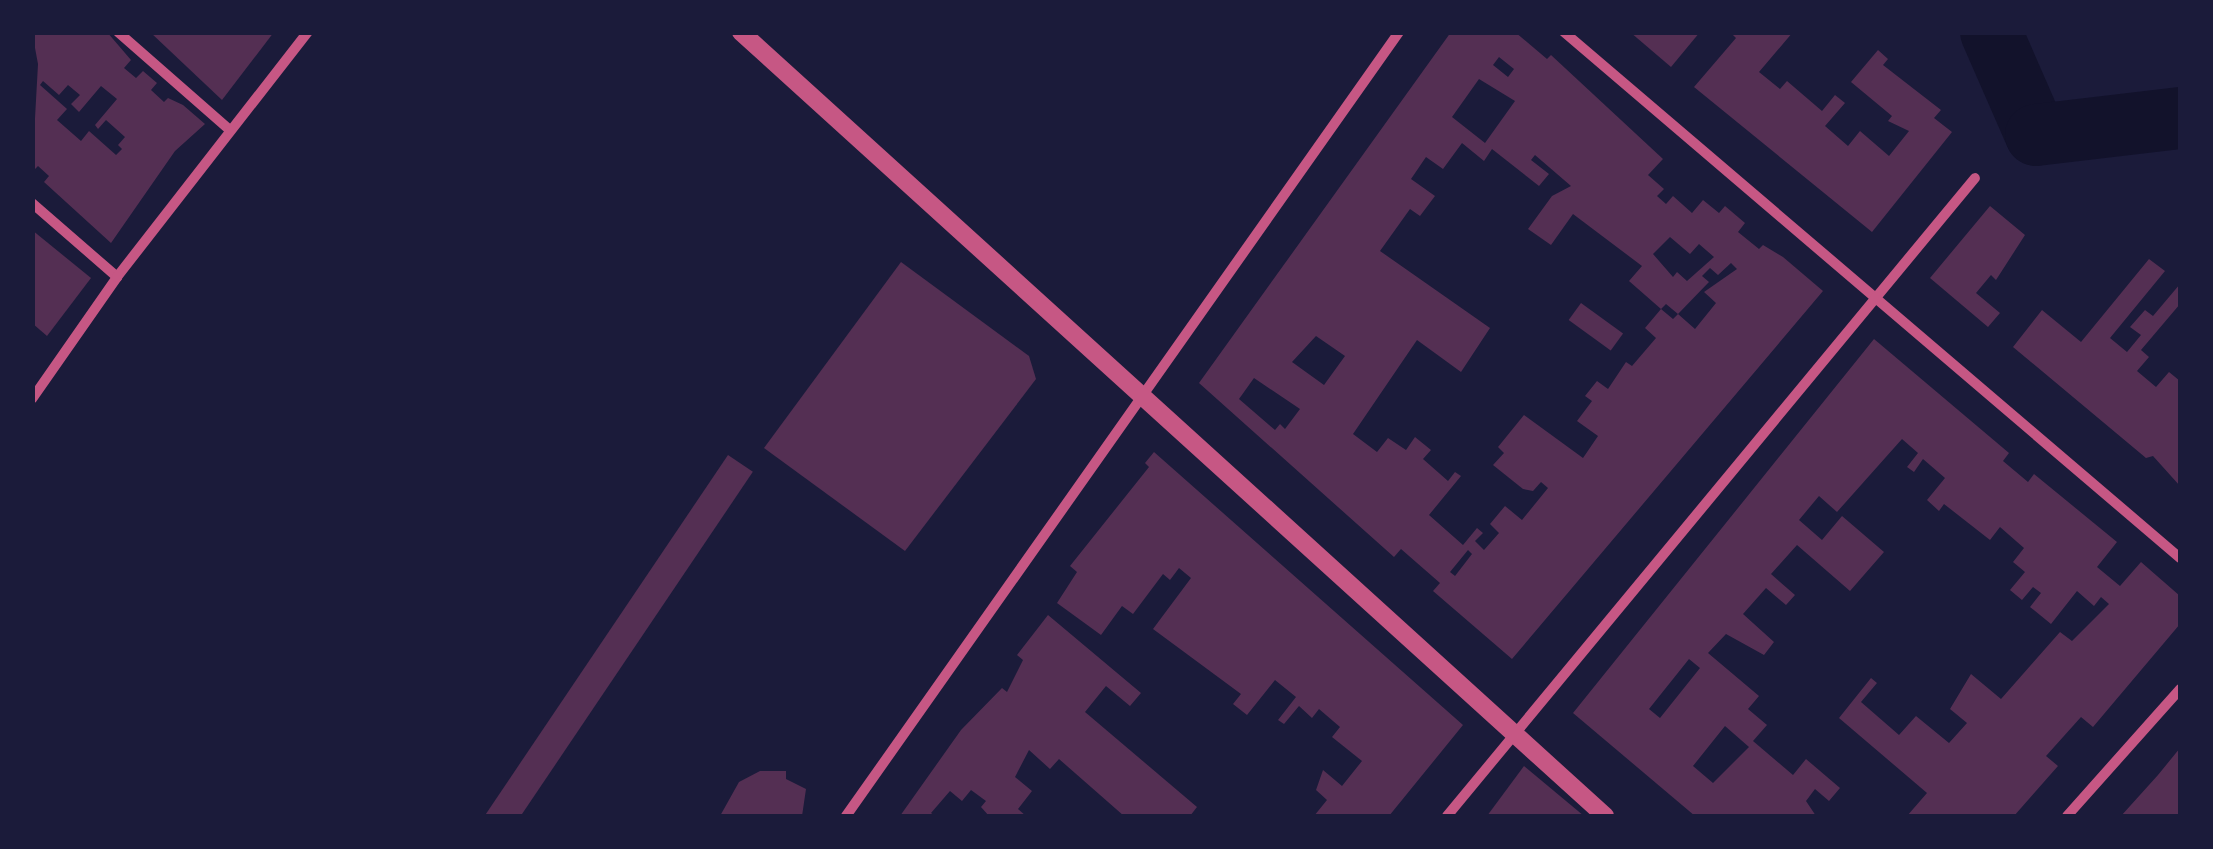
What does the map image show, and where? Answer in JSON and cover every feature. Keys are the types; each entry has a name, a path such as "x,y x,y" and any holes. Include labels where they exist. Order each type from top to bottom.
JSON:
{"street":[{"path":"118,32 230,130"},
{"path":"32,399 117,277 308,32"},
{"path":"741,32 1605,816"},
{"path":"846,816 1399,32"},
{"path":"1564,32 2180,558"},
{"path":"1447,816 1975,178"},
{"path":"32,203 117,277"},
{"path":"2068,816 2180,689"}],"building":[{"path":"32,32 107,32 131,60 124,68 136,78 143,71 157,83 151,90 164,102 168,98 183,105 205,124 175,151 111,243 44,182 49,176 38,166 32,172 38,64","holes":["43,81 59,95 68,85 80,95 71,104 79,112 101,86 117,99 95,125 98,129 106,120 125,137 118,145 122,149 116,155 89,131 81,141 57,120 67,109 40,85"]},
{"path":"150,32 274,32 222,100"},
{"path":"1451,32 1515,32 1547,59 1551,55 1663,159 1648,175 1664,189 1657,196 1666,204 1673,196 1692,213 1703,200 1719,213 1725,206 1745,223 1738,232 1759,249 1763,245 1783,257 1823,291 1512,659 1433,591 1440,583 1401,549 1394,557 1199,383","holes":["1499,57 1514,69 1508,77 1493,65","1479,79 1515,101 1485,143 1452,117","1462,143 1484,161 1492,149 1539,186 1549,174 1531,160 1535,155 1571,186 1552,196 1528,229 1551,245 1573,214 1642,266 1629,281 1661,309 1645,328 1656,338 1632,366 1626,362 1608,389 1597,381 1585,396 1592,401 1577,421 1598,436 1583,458 1524,415 1498,447 1504,453 1493,465 1523,489 1533,491 1541,482 1548,488 1522,520 1505,506 1490,524 1499,533 1484,550 1475,541 1483,533 1477,528 1463,545 1429,515 1461,476 1455,472 1448,481 1423,459 1431,450 1415,437 1406,450 1388,438 1377,452 1353,434 1417,340 1461,372 1490,328 1380,251 1410,209 1420,216 1435,196 1411,179 1426,157 1443,169","1670,237 1690,254 1699,244 1714,257 1687,281 1677,272 1673,277 1653,254","1731,263 1737,269 1704,292 1716,303 1695,329 1678,314 1709,282 1702,276 1710,268 1718,275","1666,304 1678,314 1673,319 1661,309","1316,336 1345,356 1324,385 1292,362","1254,378 1300,409 1285,429 1280,424 1275,430 1239,399","1468,550 1472,554 1455,576 1450,572"]},
{"path":"1630,32 1700,32 1671,67"},
{"path":"1730,32 1793,32 1759,72 1780,89 1787,81 1822,111 1835,95 1845,103 1825,126 1848,146 1860,131 1889,156 1909,131 1888,121 1892,116 1851,82 1878,50 1888,59 1883,65 1941,110 1934,118 1952,132 1872,232 1694,87 1736,38"},
{"path":"1990,206 2025,235 1996,280 1991,275 1976,293 2000,313 1988,327 1930,278"},
{"path":"32,230 91,278 47,336 32,323"},
{"path":"2149,259 2165,271 2110,338 2127,352 2141,335 2130,327 2145,310 2153,316 2180,284 2180,304 2141,350 2149,357 2137,371 2156,387 2169,372 2180,381 2180,486 2153,456 2146,458 2013,347 2042,310 2081,342"},
{"path":"901,262 1029,356 1036,379 905,551 764,448"},
{"path":"1581,303 1623,334 1611,351 1569,320"},
{"path":"1874,339 2009,453 2003,461 2028,482 2034,474 2117,542 2097,567 2120,586 2141,562 2180,596 2180,624 2093,727 2081,717 2046,756 2058,766 2014,816 1907,816 1927,793 1839,718 1871,678 1877,683 1861,702 1899,735 1916,716 1949,743 1967,723 1950,709 1971,674 2001,699 2060,632 2072,641 2109,604 2101,597 2094,606 2077,591 2051,624 2030,607 2041,593 2033,587 2022,600 2010,590 2025,572 2013,562 2024,548 2000,527 1990,540 1944,504 1939,511 1927,500 1945,478 1923,459 1914,472 1907,467 1918,453 1902,439 1837,512 1819,496 1799,520 1822,540 1842,516 1884,552 1850,591 1797,545 1771,574 1795,595 1786,605 1766,588 1743,614 1774,642 1764,655 1726,634 1708,653 1759,696 1748,709 1767,725 1753,741 1793,775 1806,759 1840,788 1829,801 1815,789 1806,801 1816,816 1695,816 1573,713","holes":["1689,659 1700,668 1660,718 1649,709","1725,726 1749,747 1713,783 1693,766"]},
{"path":"1154,452 1463,725 1389,816 1314,816 1327,800 1316,790 1323,770 1342,786 1362,761 1332,737 1340,727 1319,709 1312,718 1299,706 1284,724 1278,720 1296,697 1275,680 1247,715 1233,704 1241,694 1153,629 1191,578 1179,568 1170,580 1163,574 1133,614 1122,606 1101,635 1057,603 1077,572 1070,566 1149,467 1145,463"},
{"path":"728,455 753,472 521,816 485,816"},
{"path":"1048,615 1141,693 1130,706 1106,686 1085,712 1197,807 1190,816 1124,816 1059,759 1050,769 1029,750 1015,777 1032,791 1018,809 1026,816 989,816 981,807 986,801 971,790 962,801 950,791 931,813 935,816 900,816 961,730 1002,688 1007,692 1023,660 1017,655"},
{"path":"2180,748 2180,816 2121,816 2158,775"},
{"path":"1524,766 1584,816 1487,816"},
{"path":"760,771 786,771 786,779 806,789 802,816 720,816 739,782"}],"waterway":[{"path":"1991,32 2036,135 2180,118"}]}
